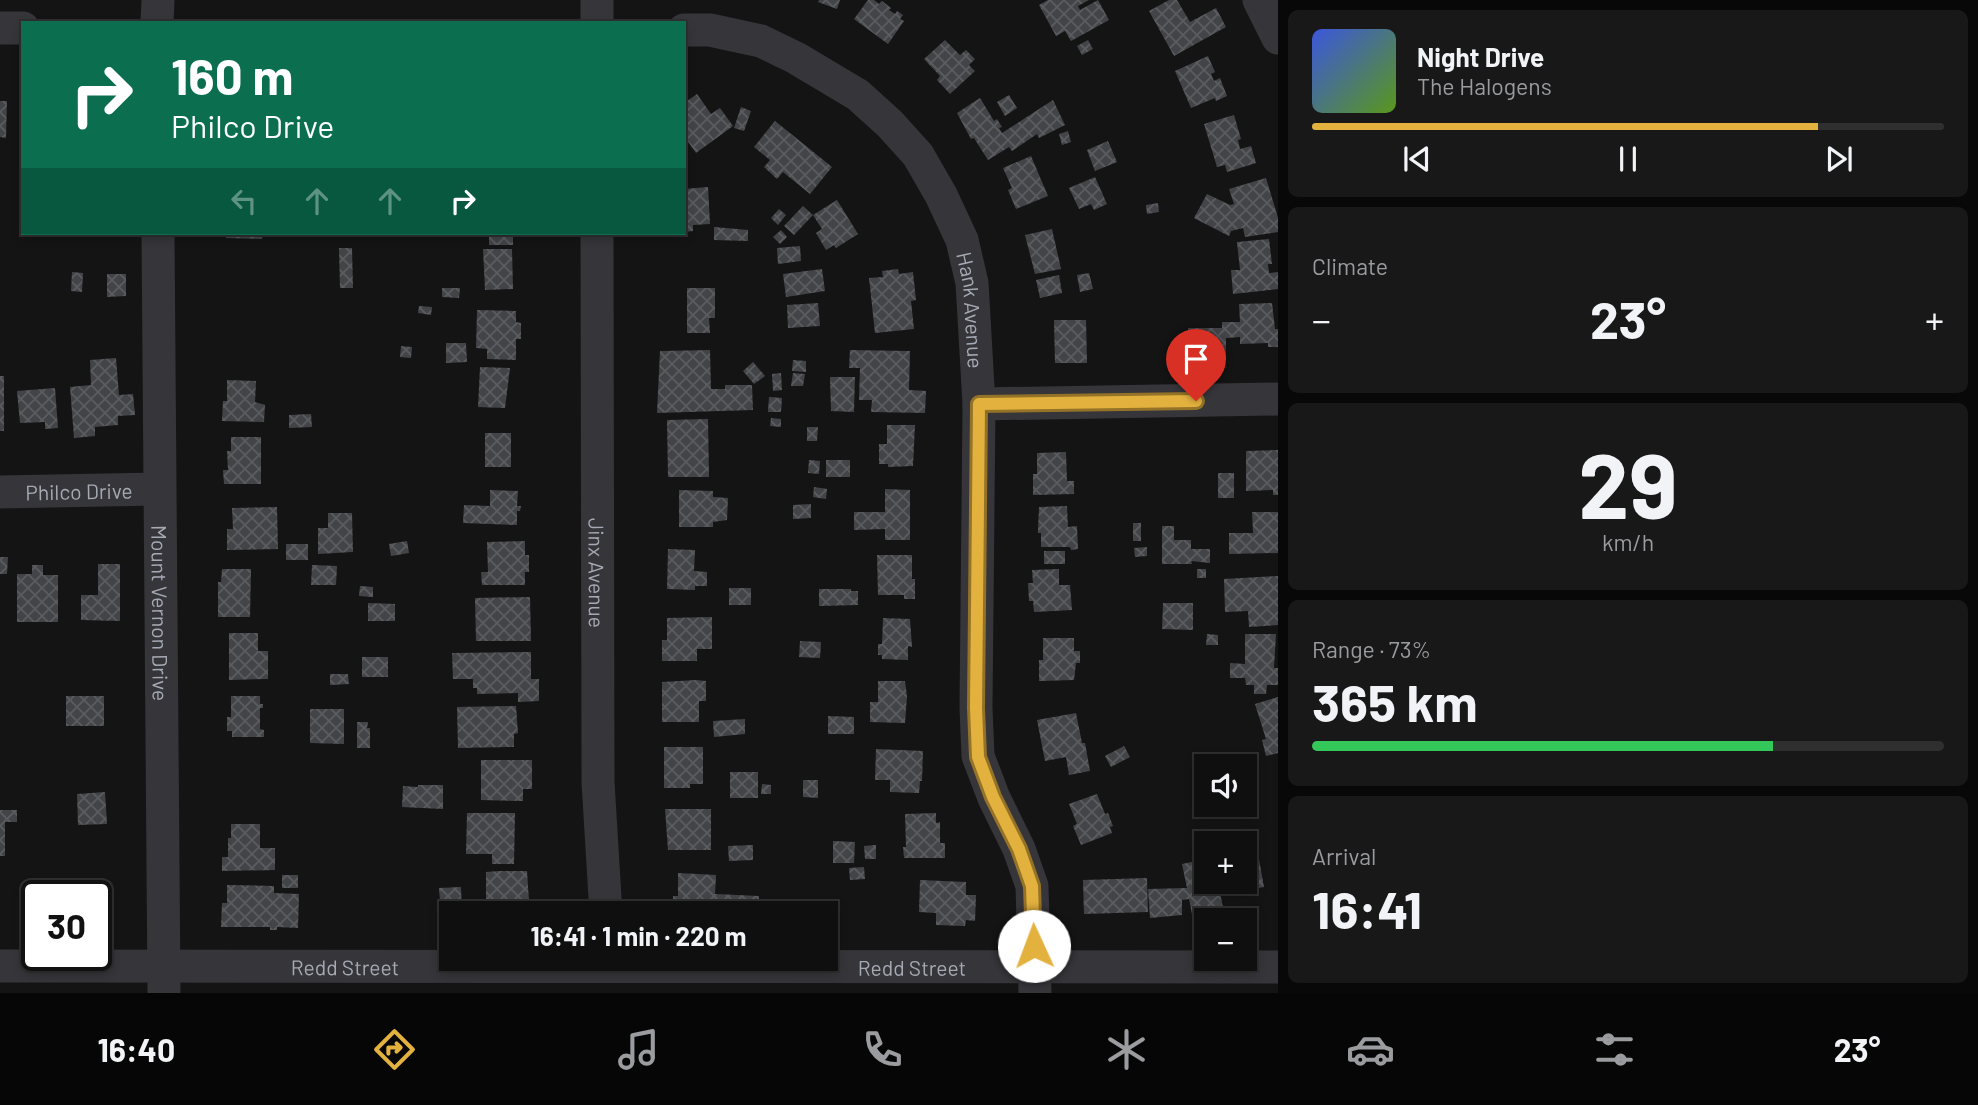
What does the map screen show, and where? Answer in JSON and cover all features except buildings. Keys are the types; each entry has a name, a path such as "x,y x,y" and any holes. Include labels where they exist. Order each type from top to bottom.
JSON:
{"street":[{"path":"157,21 158,0"},
{"path":"597,0 597,21"},
{"path":"1259,0 1278,38"},
{"path":"0,29 21,28"},
{"name":"Hank Avenue","path":"686,30 710,30 761,41 796,58 858,95 890,124 918,155 962,240 972,283 979,404 976,708 978,757 993,797 1019,849 1032,886 1035,980"},
{"name":"Mount Vernon Drive","path":"158,235 164,980"},
{"name":"Jinx Avenue","path":"597,235 598,782 605,901"},
{"path":"979,404 1278,399"},
{"name":"Philco Drive","path":"0,492 158,489"},
{"name":"Redd Street","path":"0,965 164,980 609,972 1035,980 1278,967"}],"route":[{"path":"1034,946 1032,886 1019,849 993,797 978,757 976,708 979,404 1196,401"}]}
